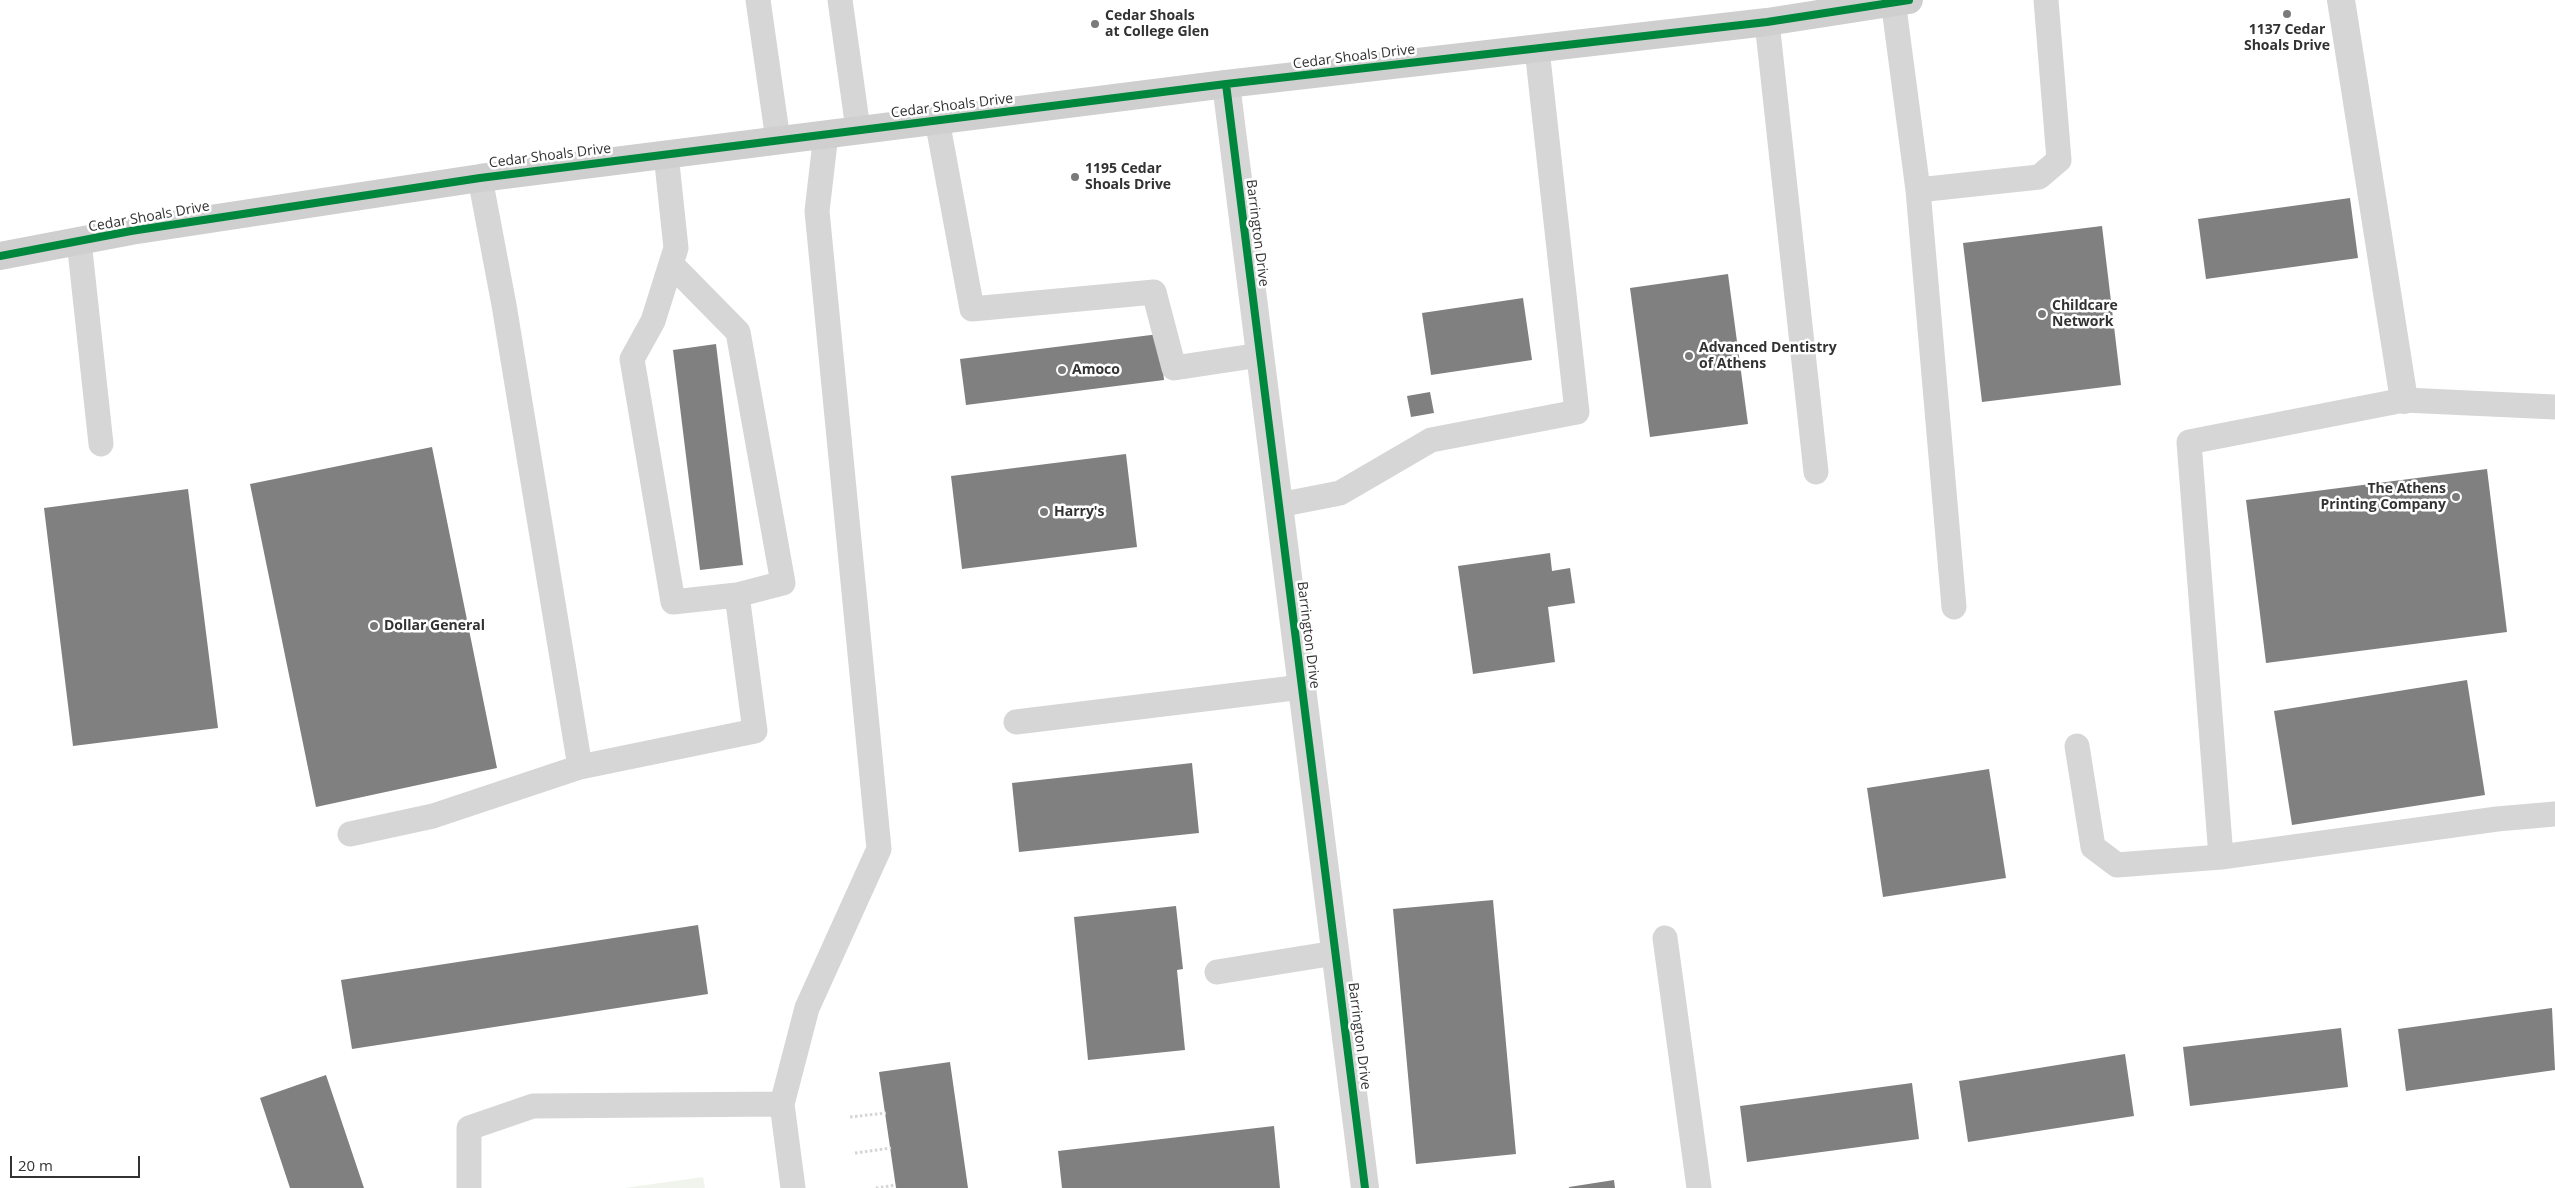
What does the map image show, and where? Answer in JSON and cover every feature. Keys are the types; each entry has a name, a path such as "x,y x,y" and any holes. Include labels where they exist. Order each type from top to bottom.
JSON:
{"street":[{"path":"2341,0 2404,400"},
{"name":"Cedar Shoals Drive","path":"0,256 131,231 480,178 1226,84 1767,22 1899,1"},
{"name":"Barrington Drive","path":"1226,84 1365,1188"}],"lane":[{"path":"758,0 778,140"},
{"path":"840,0 858,130"},
{"path":"1918,190 2039,177 2059,160 2046,0"},
{"path":"1899,1 1918,190 1954,607"},
{"path":"1767,22 1816,472"},
{"path":"1279,505 1340,493 1432,440 1577,412 1537,49"},
{"path":"937,120 972,309 1154,292 1174,368 1260,355"},
{"path":"793,1188 782,1104 807,1008 879,849 817,211 826,134"},
{"path":"666,154 676,248 653,321 632,358 673,602 737,594 783,583 738,332 672,265"},
{"path":"480,178 504,305 580,767"},
{"path":"79,241 101,444"},
{"path":"2220,856 2189,442 2404,400 2555,407"},
{"path":"350,834 433,816 580,767 755,731 737,594"},
{"path":"1016,722 1302,687"},
{"path":"2077,746 2093,847 2117,865 2220,856 2487,821 2555,814"},
{"path":"1665,938 1699,1188"},
{"path":"1217,972 1336,952"},
{"path":"469,1188 469,1128 533,1106 782,1104"}],"path":[{"path":"850,1117 886,1113"},
{"path":"855,1153 891,1148"},
{"path":"876,1188 896,1184"}],"shaded area":[{"path":"703,1177 705,1188 624,1188"}],"building":[{"path":"2350,198 2358,258 2206,279 2198,219"},
{"name":"Childcare Network","path":"2102,226 2121,385 1982,402 1963,243"},
{"name":"Advanced Dentistry of Athens","path":"1728,274 1748,424 1650,437 1630,288"},
{"path":"1523,298 1532,360 1431,375 1422,313"},
{"name":"Amoco","path":"1159,334 1164,380 966,405 960,359"},
{"path":"716,344 743,565 700,570 673,350"},
{"path":"1430,392 1434,413 1411,417 1407,396"},
{"name":"Dollar General","path":"432,447 497,768 316,807 250,484"},
{"name":"Harry's","path":"1126,454 1137,547 962,569 951,476"},
{"path":"2487,469 2507,632 2266,663 2246,500"},
{"path":"188,489 218,728 73,746 44,508"},
{"path":"1550,553 1552,571 1570,568 1575,603 1548,607 1555,662 1473,674 1458,566"},
{"path":"2467,680 2485,795 2292,825 2274,711"},
{"path":"1192,763 1199,833 1019,852 1012,783"},
{"path":"1989,769 2006,878 1883,897 1867,788"},
{"path":"1493,900 1516,1154 1416,1164 1393,909"},
{"path":"1176,906 1183,969 1177,970 1185,1050 1088,1060 1074,917"},
{"path":"698,925 708,994 352,1049 341,980"},
{"path":"2552,1008 2555,1070 2406,1091 2398,1029"},
{"path":"2341,1028 2348,1087 2190,1106 2183,1047"},
{"path":"2125,1054 2134,1116 1968,1142 1959,1081"},
{"path":"950,1062 968,1188 896,1188 879,1072"},
{"path":"326,1075 364,1188 290,1188 260,1098"},
{"path":"1912,1083 1919,1139 1747,1162 1740,1106"},
{"path":"1274,1126 1280,1188 1062,1188 1058,1151"},
{"path":"1614,1180 1615,1188 1569,1188 1569,1187"}],"cycle path":[{"path":"0,256 131,231 480,178 1226,84 1767,22 1909,0"},
{"path":"1226,84 1365,1188"}],"place":[{"name":"1137 Cedar Shoals Drive","path":"2287,14"},
{"name":"Cedar Shoals at College Glen","path":"1095,24"},
{"name":"1195 Cedar Shoals Drive","path":"1075,177"},
{"name":"Childcare Network","path":"2042,314"},
{"name":"Advanced Dentistry of Athens","path":"1689,356"},
{"name":"Amoco","path":"1062,370"},
{"name":"The Athens Printing Company","path":"2456,497"},
{"name":"Harry's","path":"1044,512"},
{"name":"Dollar General","path":"374,626"}]}
